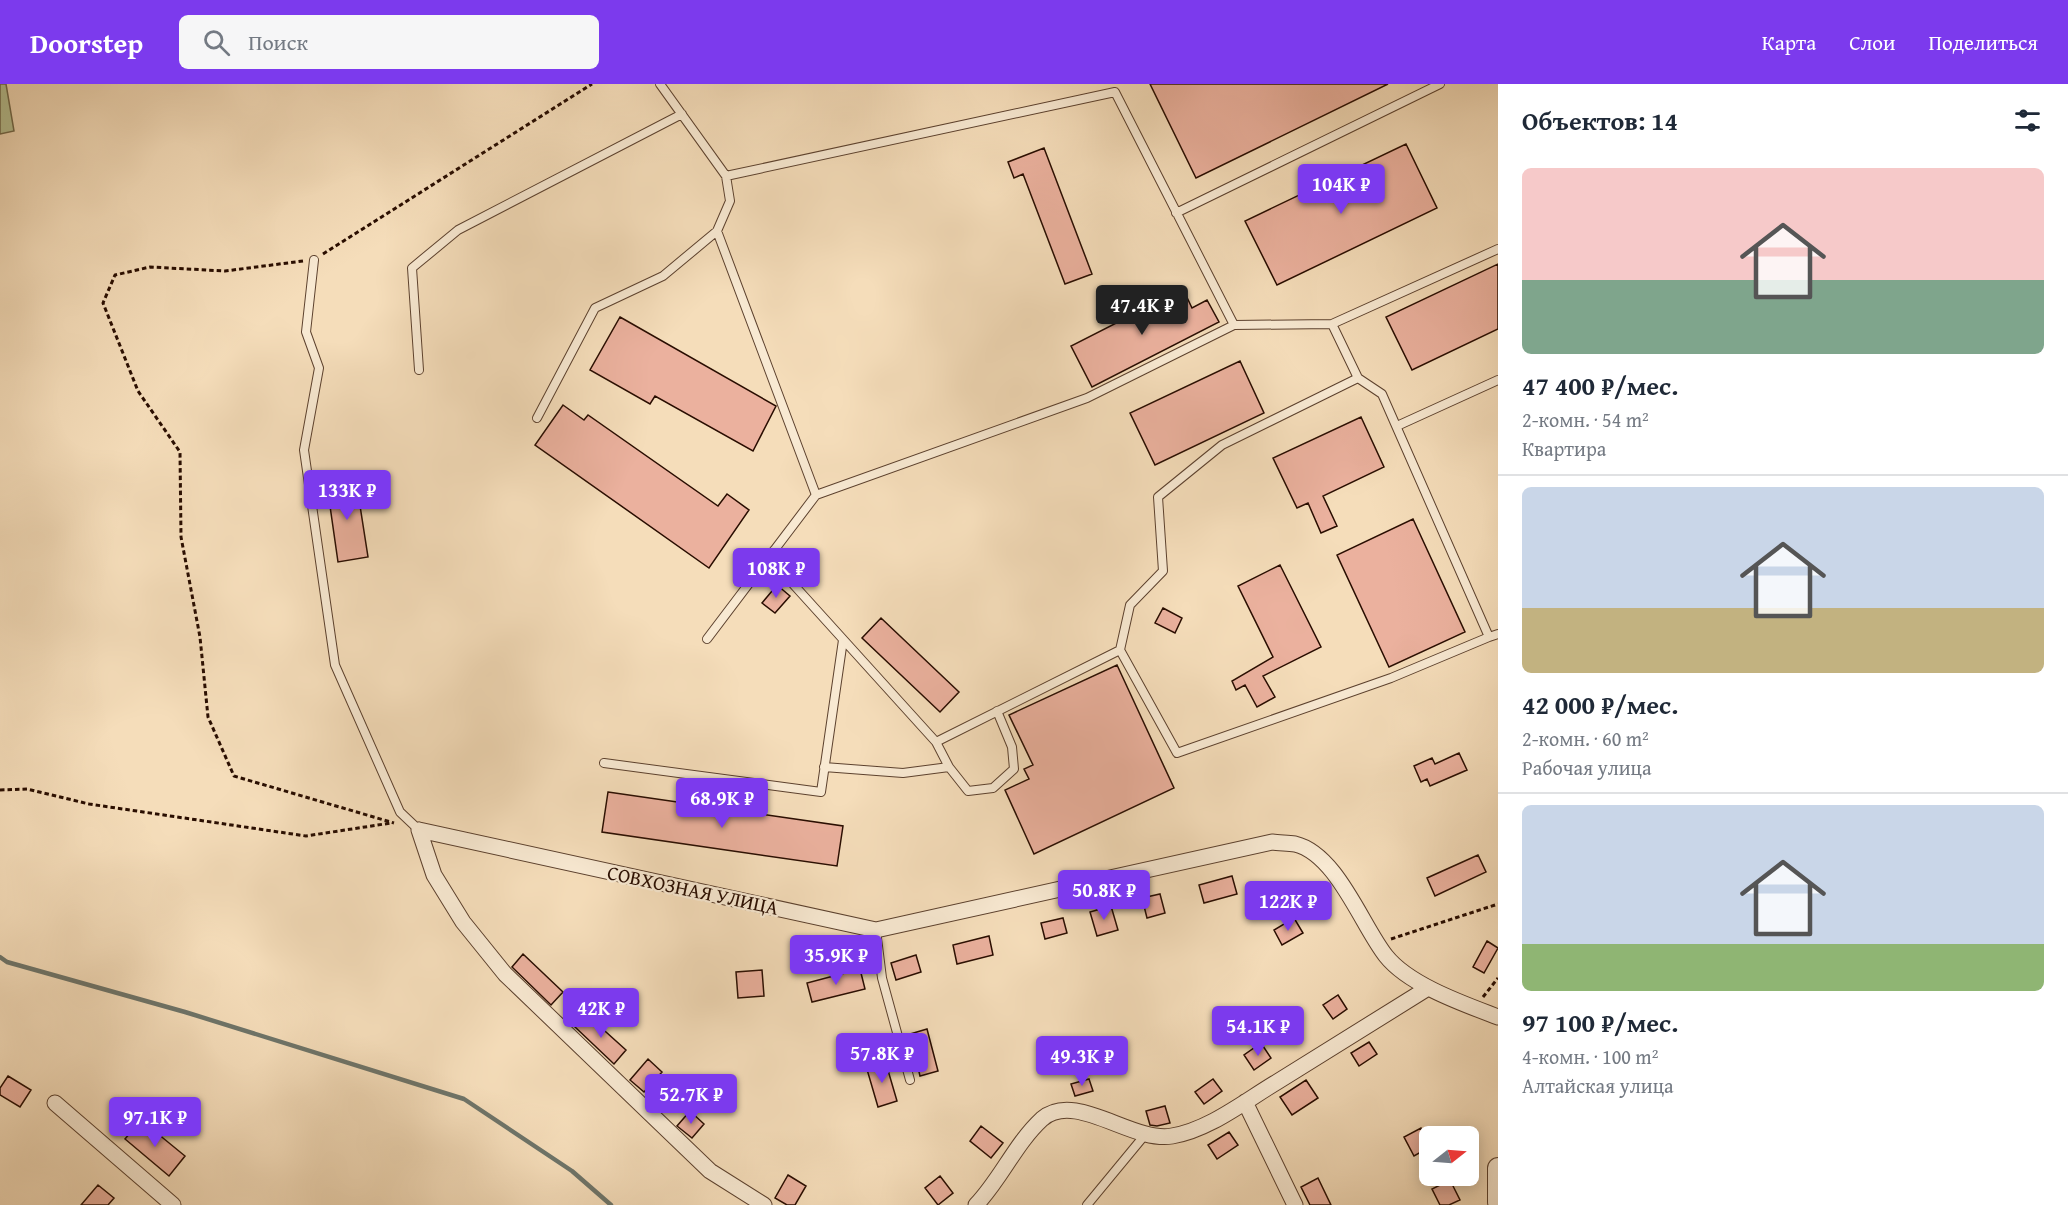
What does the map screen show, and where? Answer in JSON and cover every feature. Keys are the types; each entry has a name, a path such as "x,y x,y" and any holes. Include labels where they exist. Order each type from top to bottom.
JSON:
{"street":[{"name":"СОВХОЗНАЯ УЛИЦА","path":"419,830 876,930 1272,842 1296,844 1317,857 1354,900 1386,957 1428,988 1498,1017"},
{"path":"419,830 435,875 463,922 505,974 710,1171 764,1205"},
{"path":"975,1205 992,1188 1020,1142 1045,1117 1074,1109 1144,1136 1172,1136 1208,1123 1245,1102 1428,988"},
{"path":"1245,1102 1295,1205"},
{"path":"55,1103 173,1205"},
{"path":"1498,1168 1498,1202"}],"lane":[{"path":"537,418 594,308 663,276 717,231 730,201 726,176 660,84"},
{"path":"1176,213 1440,84"},
{"path":"726,176 1116,88 1176,213 1234,325"},
{"path":"419,370 412,268 458,230 682,114"},
{"path":"717,231 816,495"},
{"path":"706,639 816,495 1087,398 1234,325 1332,324 1498,249"},
{"path":"314,260 306,332 319,368 304,450 335,665 400,812 419,830"},
{"path":"1332,324 1358,378 1382,394 1489,638"},
{"path":"1358,378 1222,445 1158,497 1163,571 1130,605 1120,650 1177,753 1391,678 1498,634"},
{"path":"1396,426 1498,380"},
{"path":"774,550 793,584 936,742 949,767 968,791 993,788 1014,769 1012,747 997,711"},
{"path":"604,763 821,792 843,640"},
{"path":"936,742 1120,650"},
{"path":"824,767 903,773 949,767"},
{"path":"876,930 882,978 910,1080"},
{"path":"1087,1205 1144,1136"}],"path":[{"path":"419,830 234,776 208,717 201,637 181,537 180,452 138,392 104,303 115,275 150,267 225,271 314,260 592,84"},
{"path":"0,790 27,789 89,804 306,836 393,822"},
{"path":"1377,940 1393,939 1498,904"},
{"path":"1474,1008 1498,978"}],"green space":[{"path":"0,84 6,84 14,131 0,134"}],"building":[{"path":"1150,84 1388,84 1196,178"},
{"path":"1406,144 1437,208 1277,285 1245,221"},
{"path":"1044,148 1092,274 1065,284 1023,174 1014,178 1008,162"},
{"path":"1498,264 1498,329 1412,370 1386,317"},
{"path":"1183,289 1192,308 1207,300 1219,322 1092,387 1071,346"},
{"path":"620,317 776,406 753,451 655,396 650,404 590,370"},
{"path":"1240,361 1264,413 1155,465 1130,413"},
{"path":"563,405 584,420 588,415 718,506 727,494 749,510 709,568 535,445"},
{"path":"1361,417 1384,467 1323,496 1337,526 1321,533 1308,503 1297,508 1273,458"},
{"path":"356,480 368,557 338,562 327,485"},
{"path":"1413,519 1465,632 1389,667 1337,555"},
{"path":"1280,565 1321,647 1263,676 1275,697 1257,707 1245,685 1236,690 1232,681 1273,657 1238,586"},
{"path":"777,585 790,596 775,613 762,603"},
{"path":"1163,608 1182,618 1175,633 1155,623"},
{"path":"881,618 959,692 940,712 862,638"},
{"path":"1117,665 1174,788 1034,854 1005,790 1029,779 1024,769 1033,765 1009,715"},
{"path":"1459,753 1467,770 1430,786 1427,779 1421,782 1414,766 1432,758 1435,764"},
{"path":"608,792 843,826 837,866 602,832"},
{"path":"1478,855 1486,872 1435,896 1427,878"},
{"path":"1232,876 1237,894 1204,903 1199,885"},
{"path":"1160,894 1165,913 1147,918 1142,898"},
{"path":"1111,906 1118,930 1097,936 1090,912"},
{"path":"1063,918 1067,933 1045,939 1041,923"},
{"path":"1294,918 1303,933 1282,945 1274,930"},
{"path":"989,936 993,955 957,964 953,945"},
{"path":"1487,941 1498,948 1484,973 1473,967"},
{"path":"523,954 563,992 551,1005 512,967"},
{"path":"916,955 921,972 896,980 891,963"},
{"path":"860,969 865,989 812,1002 807,983"},
{"path":"762,970 764,996 738,998 736,972"},
{"path":"1338,995 1347,1009 1333,1019 1323,1005"},
{"path":"586,1014 626,1050 614,1064 575,1027"},
{"path":"927,1029 938,1071 920,1076 910,1034"},
{"path":"1369,1042 1377,1054 1359,1066 1351,1053"},
{"path":"1261,1043 1271,1058 1254,1070 1244,1055"},
{"path":"648,1059 662,1072 644,1092 630,1080"},
{"path":"885,1060 897,1101 878,1107 866,1066"},
{"path":"8,1076 31,1090 20,1107 0,1095 0,1088"},
{"path":"1089,1079 1093,1091 1075,1096 1071,1084"},
{"path":"1213,1079 1222,1091 1204,1104 1195,1092"},
{"path":"1306,1080 1318,1098 1292,1115 1280,1097"},
{"path":"1165,1106 1170,1123 1150,1125 1146,1111"},
{"path":"690,1111 704,1124 692,1138 677,1126"},
{"path":"141,1120 185,1156 169,1176 125,1139"},
{"path":"981,1126 1003,1143 991,1158 970,1141"},
{"path":"1419,1129 1419,1153 1414,1156 1404,1137"},
{"path":"1229,1132 1238,1145 1217,1159 1208,1145"},
{"path":"788,1175 806,1186 795,1205 787,1205 775,1198"},
{"path":"940,1176 953,1193 938,1205 925,1188"},
{"path":"1318,1178 1331,1205 1310,1205 1301,1187"},
{"path":"98,1185 114,1198 108,1205 81,1205"},
{"path":"1438,1186 1453,1186 1460,1200 1449,1205 1440,1205 1432,1189"}],"waterway":[{"path":"0,957 7,962 185,1012 464,1099 572,1171 611,1205"}]}
